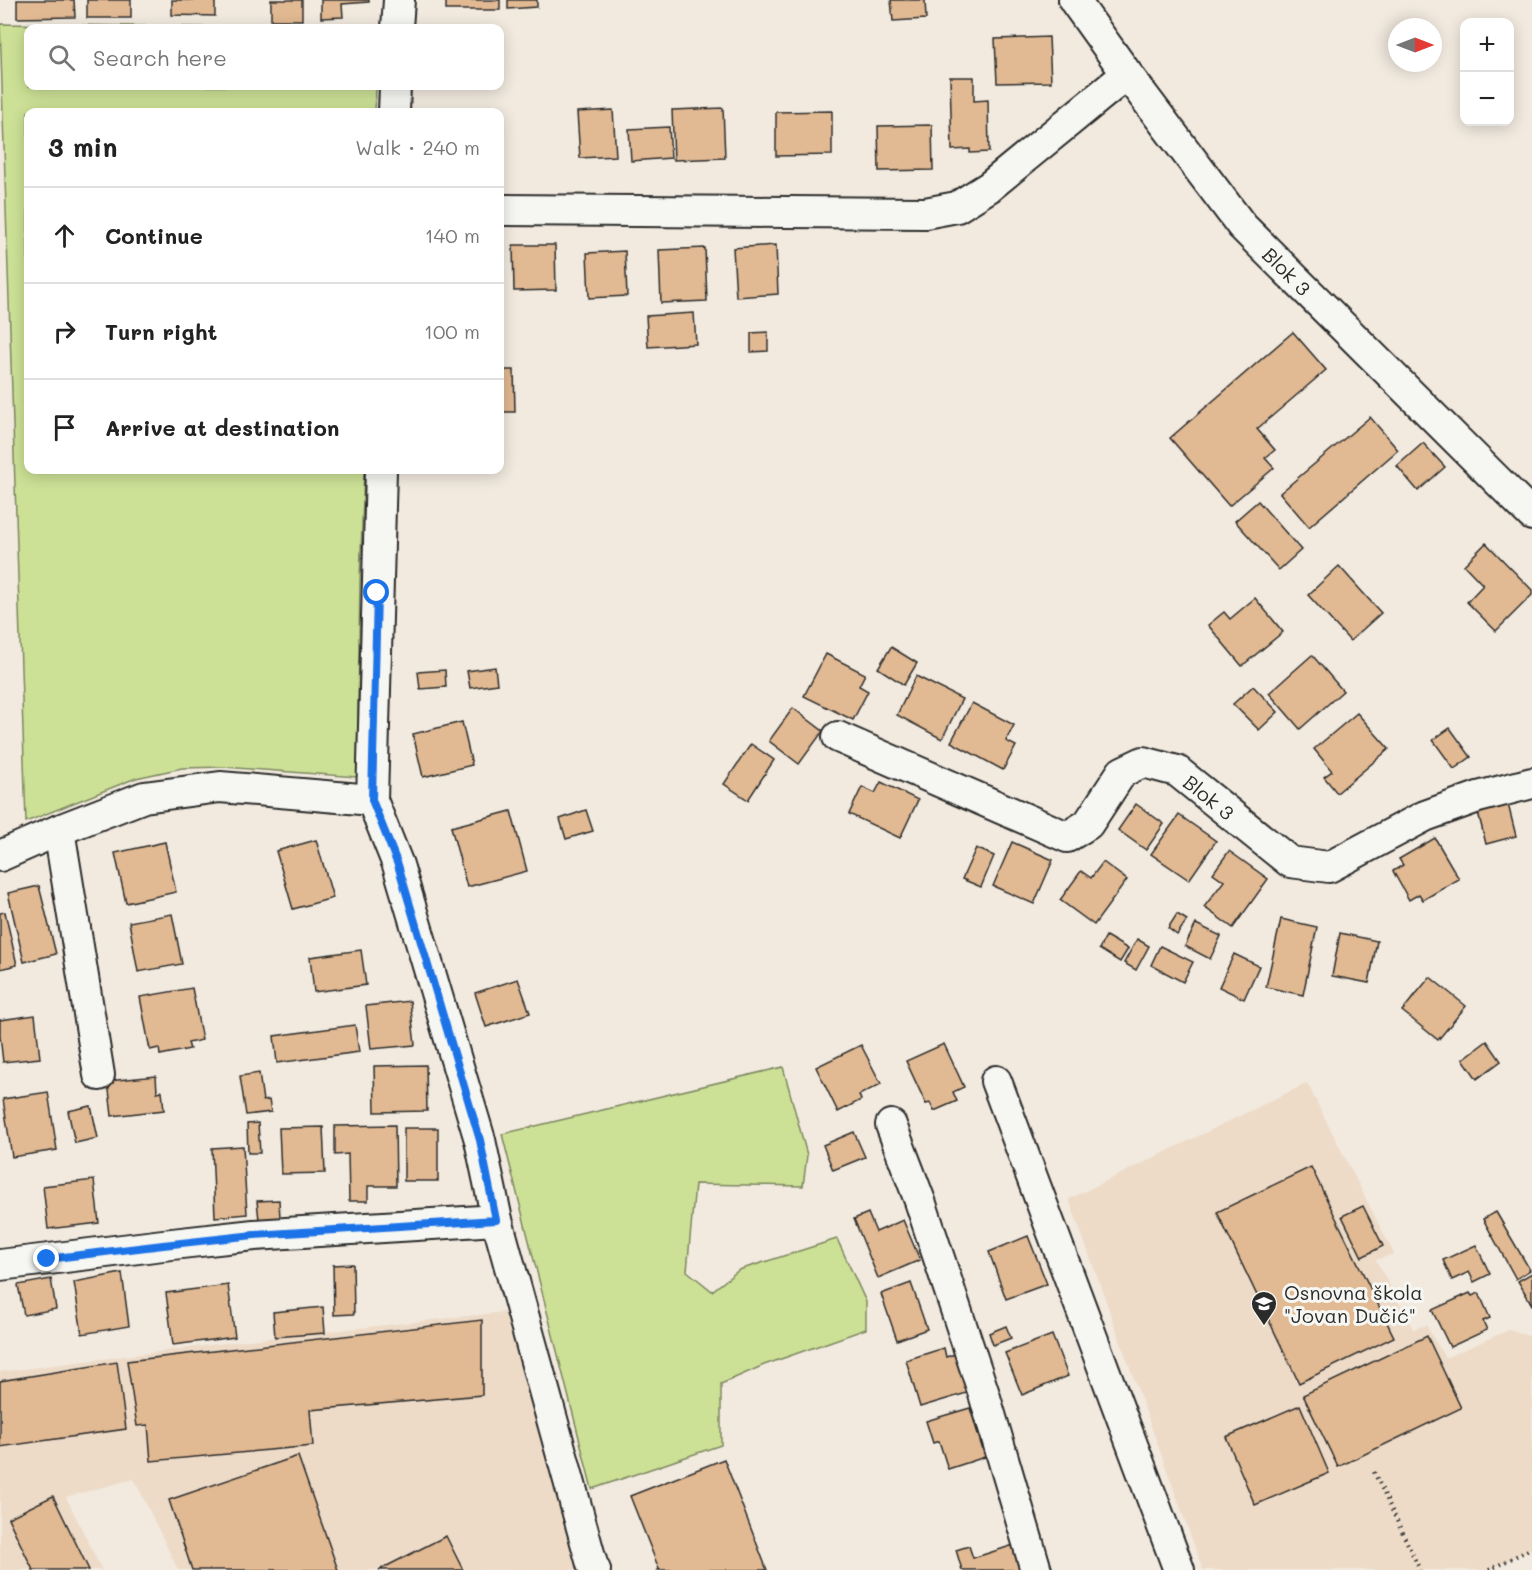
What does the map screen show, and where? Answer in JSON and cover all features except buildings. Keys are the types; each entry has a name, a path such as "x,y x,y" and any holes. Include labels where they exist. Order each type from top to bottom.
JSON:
{"street":[{"path":"398,24 399,0"},
{"name":"Blok 3","path":"1074,0 1242,226 1532,515"},
{"path":"504,210 925,213 957,207 989,187 1127,74"},
{"path":"394,108 395,90"},
{"path":"381,474 372,800 398,865 480,1140 496,1220 595,1570"},
{"name":"Blok 3","path":"838,737 1067,837 1088,824 1122,772 1143,762 1177,771 1290,862 1329,867 1425,816 1478,797 1532,783"},
{"path":"0,856 144,797 220,787 372,800"},
{"path":"59,830 99,1075"},
{"path":"996,1081 1179,1570"},
{"path":"891,1125 920,1201 984,1394 1036,1570"},
{"path":"0,1265 254,1235 496,1220"}],"path":[{"path":"1374,1472 1420,1570"},
{"path":"1489,1570 1532,1548"}],"shaded area":[{"name":"Osnovna škola \"Jovan Dučić\"","path":"1307,1083 1394,1254 1376,1260 1413,1329 1426,1325 1445,1358 1509,1330 1532,1337 1532,1548 1489,1570 1203,1570 1069,1199"},
{"path":"505,1312 580,1570 178,1570 134,1479 66,1497 102,1570 0,1570 0,1372 249,1340"}],"green space":[{"path":"0,24 24,24 24,90 376,90 375,108 24,108 24,474 364,474 357,777 224,767 182,768 136,778 26,822"},
{"path":"783,1067 807,1155 803,1186 695,1184 687,1271 712,1291 739,1270 837,1239 866,1302 866,1329 764,1365 721,1384 721,1445 592,1489 502,1134"}],"place":[{"name":"Osnovna škola \"Jovan Dučić\"","path":"1264,1327"}],"route":[{"path":"47,1259 254,1235 496,1220 480,1140 398,865 372,800 377,593"}]}
